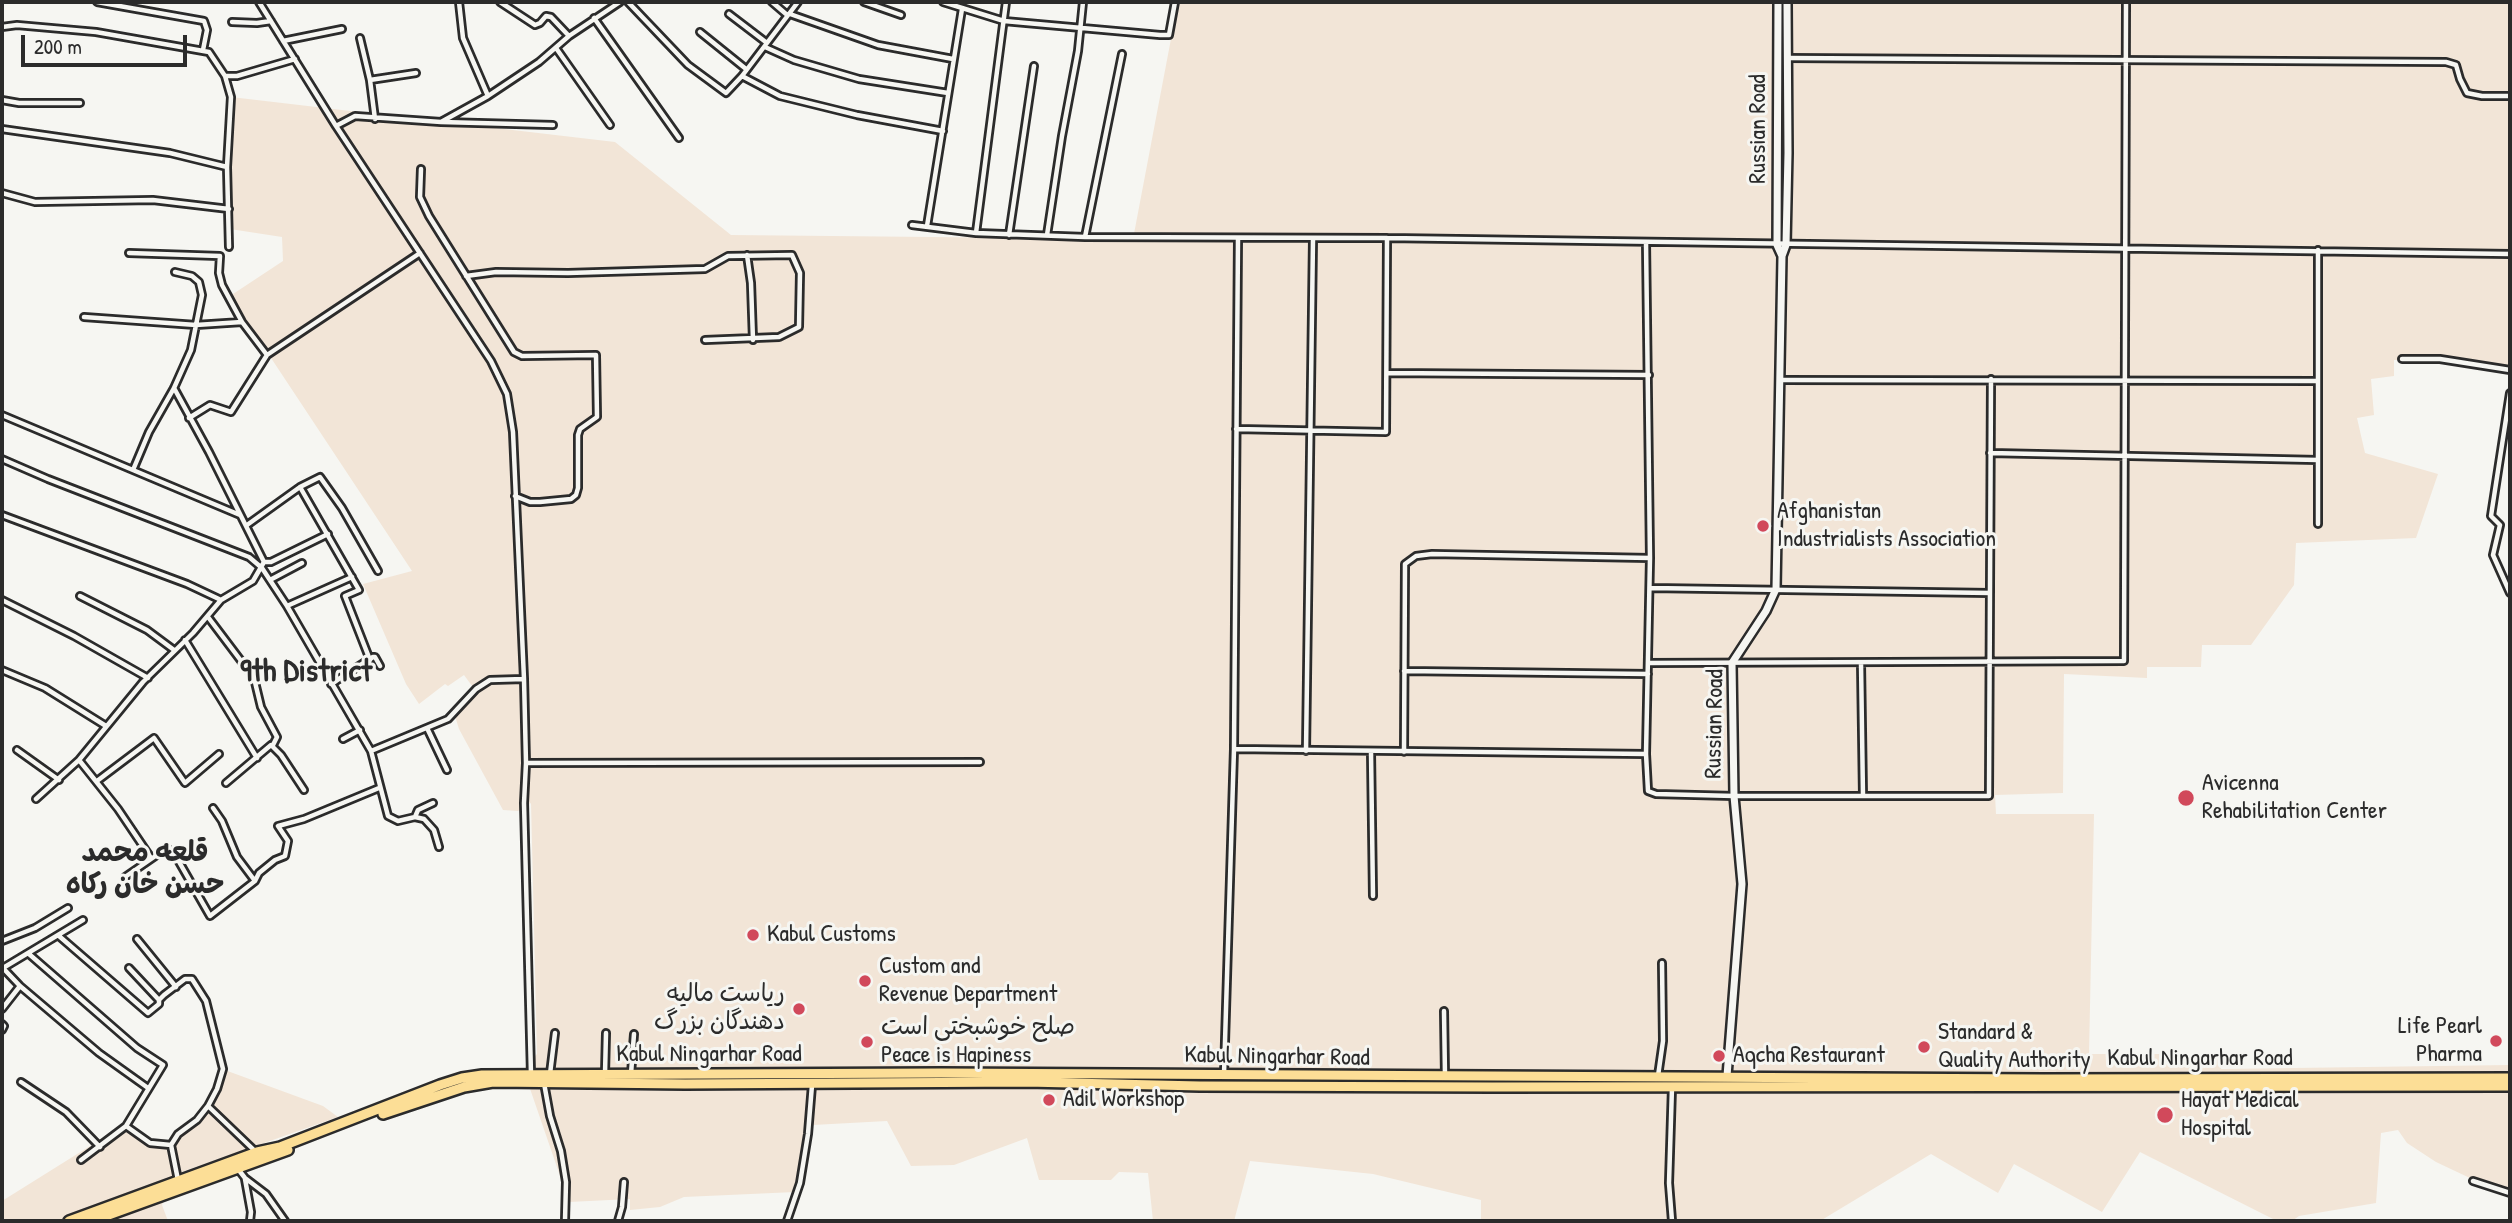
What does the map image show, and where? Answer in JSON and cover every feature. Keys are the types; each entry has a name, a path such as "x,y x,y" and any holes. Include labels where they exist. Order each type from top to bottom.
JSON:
{"highway":[{"name":"Kabul Ningarhar Road","path":"547,1079 605,1075 954,1073 1445,1077 1672,1087 2207,1082 2484,1082 2510,1086"},
{"name":"Kabul Ningarhar Road","path":"69,1221 257,1152 281,1147 462,1078 482,1075 531,1079"},
{"name":"Kabul Ningarhar Road","path":"92,1221 464,1087 531,1079 812,1084 1015,1082 1224,1086 1727,1076 2106,1083"},
{"name":"Kabul Ningarhar Road","path":"2484,1082 2510,1077"}],"main road":[{"name":"Russian Road","path":"1727,1076 1742,884 1734,796 1732,663 1766,611 1776,589 1782,256 1778,2"},
{"name":"Russian Road","path":"1782,245 1787,2"}],"street":[{"path":"97,2 204,21 207,30 203,50"},
{"path":"260,2 336,125 491,361 508,394 513,432 524,679 524,816 531,1079"},
{"path":"459,2 463,38 488,96"},
{"path":"500,2 535,25 546,16 551,17 569,36"},
{"path":"441,122 488,96 620,2"},
{"path":"628,2 688,65 726,93 798,2"},
{"path":"772,2 788,14 878,45 953,59"},
{"path":"864,2 901,15"},
{"path":"943,2 1004,21 1169,35 1175,2"},
{"path":"976,233 1006,2"},
{"path":"1047,235 1083,2"},
{"path":"1647,663 2124,661 2126,2"},
{"path":"927,226 962,9"},
{"path":"729,14 766,45 794,60 859,79 948,93"},
{"path":"594,18 679,138"},
{"path":"232,22 271,21"},
{"path":"2,27 17,25 96,32 209,52 225,76 231,97 229,247"},
{"path":"283,41 342,29"},
{"path":"700,32 746,69"},
{"path":"360,38 370,80 375,119"},
{"path":"556,48 610,125"},
{"path":"1085,237 1122,54"},
{"path":"1787,58 2446,62 2456,65 2467,93 2510,96"},
{"path":"225,76 237,76 295,59"},
{"path":"1009,235 1034,66"},
{"path":"370,80 416,73"},
{"path":"742,76 780,96 858,115 943,131"},
{"path":"2,100 19,103 80,103"},
{"path":"336,125 355,116 553,125"},
{"path":"2,129 170,153 228,167"},
{"path":"421,169 420,197 441,238 513,352 522,356 596,355 597,417 580,429 578,435 576,495 571,499 540,502 530,502 515,496"},
{"path":"2,192 35,202 153,200 229,209"},
{"path":"912,225 976,233 1085,237 1387,238 2510,254"},
{"path":"1236,429 1386,432 1387,238"},
{"path":"1224,1086 1234,750 1238,239"},
{"path":"1306,751 1312,431 1312,239"},
{"path":"1646,242 1650,558 1646,754 1648,791 1656,794 1734,796 1989,796 1991,379"},
{"path":"2318,250 2318,524"},
{"path":"129,253 220,256 219,273 222,285 242,322 267,355"},
{"path":"189,418 210,405 231,412 267,355 421,253"},
{"path":"747,255 753,340"},
{"path":"466,276 496,272 705,269 728,256 792,255 800,274 799,327 779,337 705,340"},
{"path":"133,470 149,432 174,388 191,350 202,295 199,282 191,276 175,272"},
{"path":"84,317 196,325 242,322"},
{"path":"2402,359 2440,359 2510,370"},
{"path":"1387,373 1649,375"},
{"path":"1780,380 2317,381"},
{"path":"174,388 247,525 270,580 371,751 386,812 398,821 415,817 428,822 434,830 439,847"},
{"path":"2510,393 2491,516 2500,525 2493,555 2510,593"},
{"path":"2,415 240,516"},
{"path":"1990,453 2318,460"},
{"path":"2,459 249,557 263,565"},
{"path":"247,525 300,487 320,477 379,571"},
{"path":"300,487 359,590 345,596 370,660"},
{"path":"2,515 187,584 220,600"},
{"path":"36,799 79,760 148,678 208,617 220,600 253,581 263,565 328,534"},
{"path":"1404,752 1405,564 1416,556 1432,554 1650,558"},
{"path":"270,580 302,563"},
{"path":"287,606 352,578"},
{"path":"1650,588 1990,593"},
{"path":"80,596 147,629 174,650"},
{"path":"2,600 74,636 148,678"},
{"path":"208,617 254,678 261,707 277,737 273,745 267,747 226,783"},
{"path":"185,640 257,758"},
{"path":"331,684 375,657 380,666"},
{"path":"1861,663 1863,796"},
{"path":"2,670 45,688 106,726"},
{"path":"1404,671 1648,674"},
{"path":"371,751 448,719 476,689 490,680 524,679"},
{"path":"427,727 447,770"},
{"path":"343,739 360,730"},
{"path":"96,781 154,738 185,783 219,754"},
{"path":"273,745 304,790"},
{"path":"18,750 59,780"},
{"path":"1234,750 1646,754"},
{"path":"1371,752 1373,896"},
{"path":"79,760 151,858"},
{"path":"526,763 980,762"},
{"path":"125,877 167,848 178,860 210,916 255,881 259,873 275,860 285,856 288,841 278,826 379,788"},
{"path":"415,817 418,810 433,803"},
{"path":"213,808 222,821 237,858 255,881"},
{"path":"178,860 200,842"},
{"path":"2,942 34,928 68,908"},
{"path":"83,920 3,967 20,986 99,1053 148,1088"},
{"path":"59,936 148,1013 159,1004 159,1000 189,977 206,1001 223,1069 208,1106 197,1120 178,1134 172,1145 178,1181"},
{"path":"136,939 176,987"},
{"path":"29,954 137,1048 163,1065 126,1126 81,1160"},
{"path":"1658,1076 1663,1041 1662,962"},
{"path":"129,968 159,1000"},
{"path":"2,1009 20,986"},
{"path":"1444,1011 1445,1077"},
{"path":"2,1024 2,1030"},
{"path":"555,1033 547,1079 550,1116 561,1151 566,1182 565,1221"},
{"path":"605,1075 606,1034"},
{"path":"631,1075 634,1034"},
{"path":"21,1082 78,1121 100,1147"},
{"path":"788,1221 800,1183 812,1084"},
{"path":"1672,1087 1672,1221"},
{"path":"208,1106 257,1152"},
{"path":"126,1126 150,1143 172,1145"},
{"path":"237,1168 245,1178 266,1194 285,1221"},
{"path":"245,1178 250,1221"},
{"path":"2473,1181 2510,1194"},
{"path":"618,1221 624,1182"}],"shaded area":[{"path":"1178,2 2510,2 2510,372 2452,359 2394,360 2394,376 2371,379 2374,415 2357,418 2365,453 2438,474 2416,538 2296,543 2294,585 2251,645 2202,645 2201,667 2147,667 2147,678 2064,674 2063,793 1995,795 1996,814 2094,814 2089,1054 2221,1054 2221,1069 2510,1065 2510,1192 2472,1179 2436,1162 2407,1143 2398,1130 2381,1133 2376,1203 2299,1216 2292,1221 2277,1221 2140,1152 2102,1212 2014,1164 1998,1193 1931,1154 1820,1221 1481,1221 1481,1200 1373,1174 1250,1161 1234,1221 1153,1221 1148,1173 1119,1172 1111,1180 1039,1180 1027,1138 954,1165 911,1166 887,1121 813,1125 795,1192 684,1197 660,1207 630,1210 630,1199 569,1202 527,1080 525,1067 537,1054 531,803 518,811 503,810 459,729 455,716 475,690 464,675 448,686 445,684 419,704 406,684 363,584 412,571 230,296 283,261 282,237 230,229 231,97 615,142 731,235 1133,239"},
{"path":"222,1069 323,1106 338,1117 176,1174 162,1205 168,1221 2,1221 2,1201 122,1126 150,1145 171,1144 208,1105"}],"place":[{"name":"Afghanistan Industrialists Association","path":"1763,526"},
{"name":"Avicenna Rehabilitation Center","path":"2186,798"},
{"name":"Kabul Customs","path":"753,935"},
{"name":"Custom and Revenue Department","path":"865,981"},
{"name":"ریاست مالیه دهندگان بزرگ","path":"799,1009"},
{"name":"Life Pearl Pharma","path":"2496,1041"},
{"name":"صلح خوشبختی است Peace is Hapiness","path":"867,1042"},
{"name":"Standard & Quality Authority","path":"1924,1047"},
{"name":"Aqcha Restaurant","path":"1719,1056"},
{"name":"Adil Workshop","path":"1049,1100"},
{"name":"Hayat Medical Hospital","path":"2165,1115"}],"district":[{"name":"9th District","path":"306,672"},
{"name":"قلعه محمد حسن خان رکاه","path":"145,870"}]}
